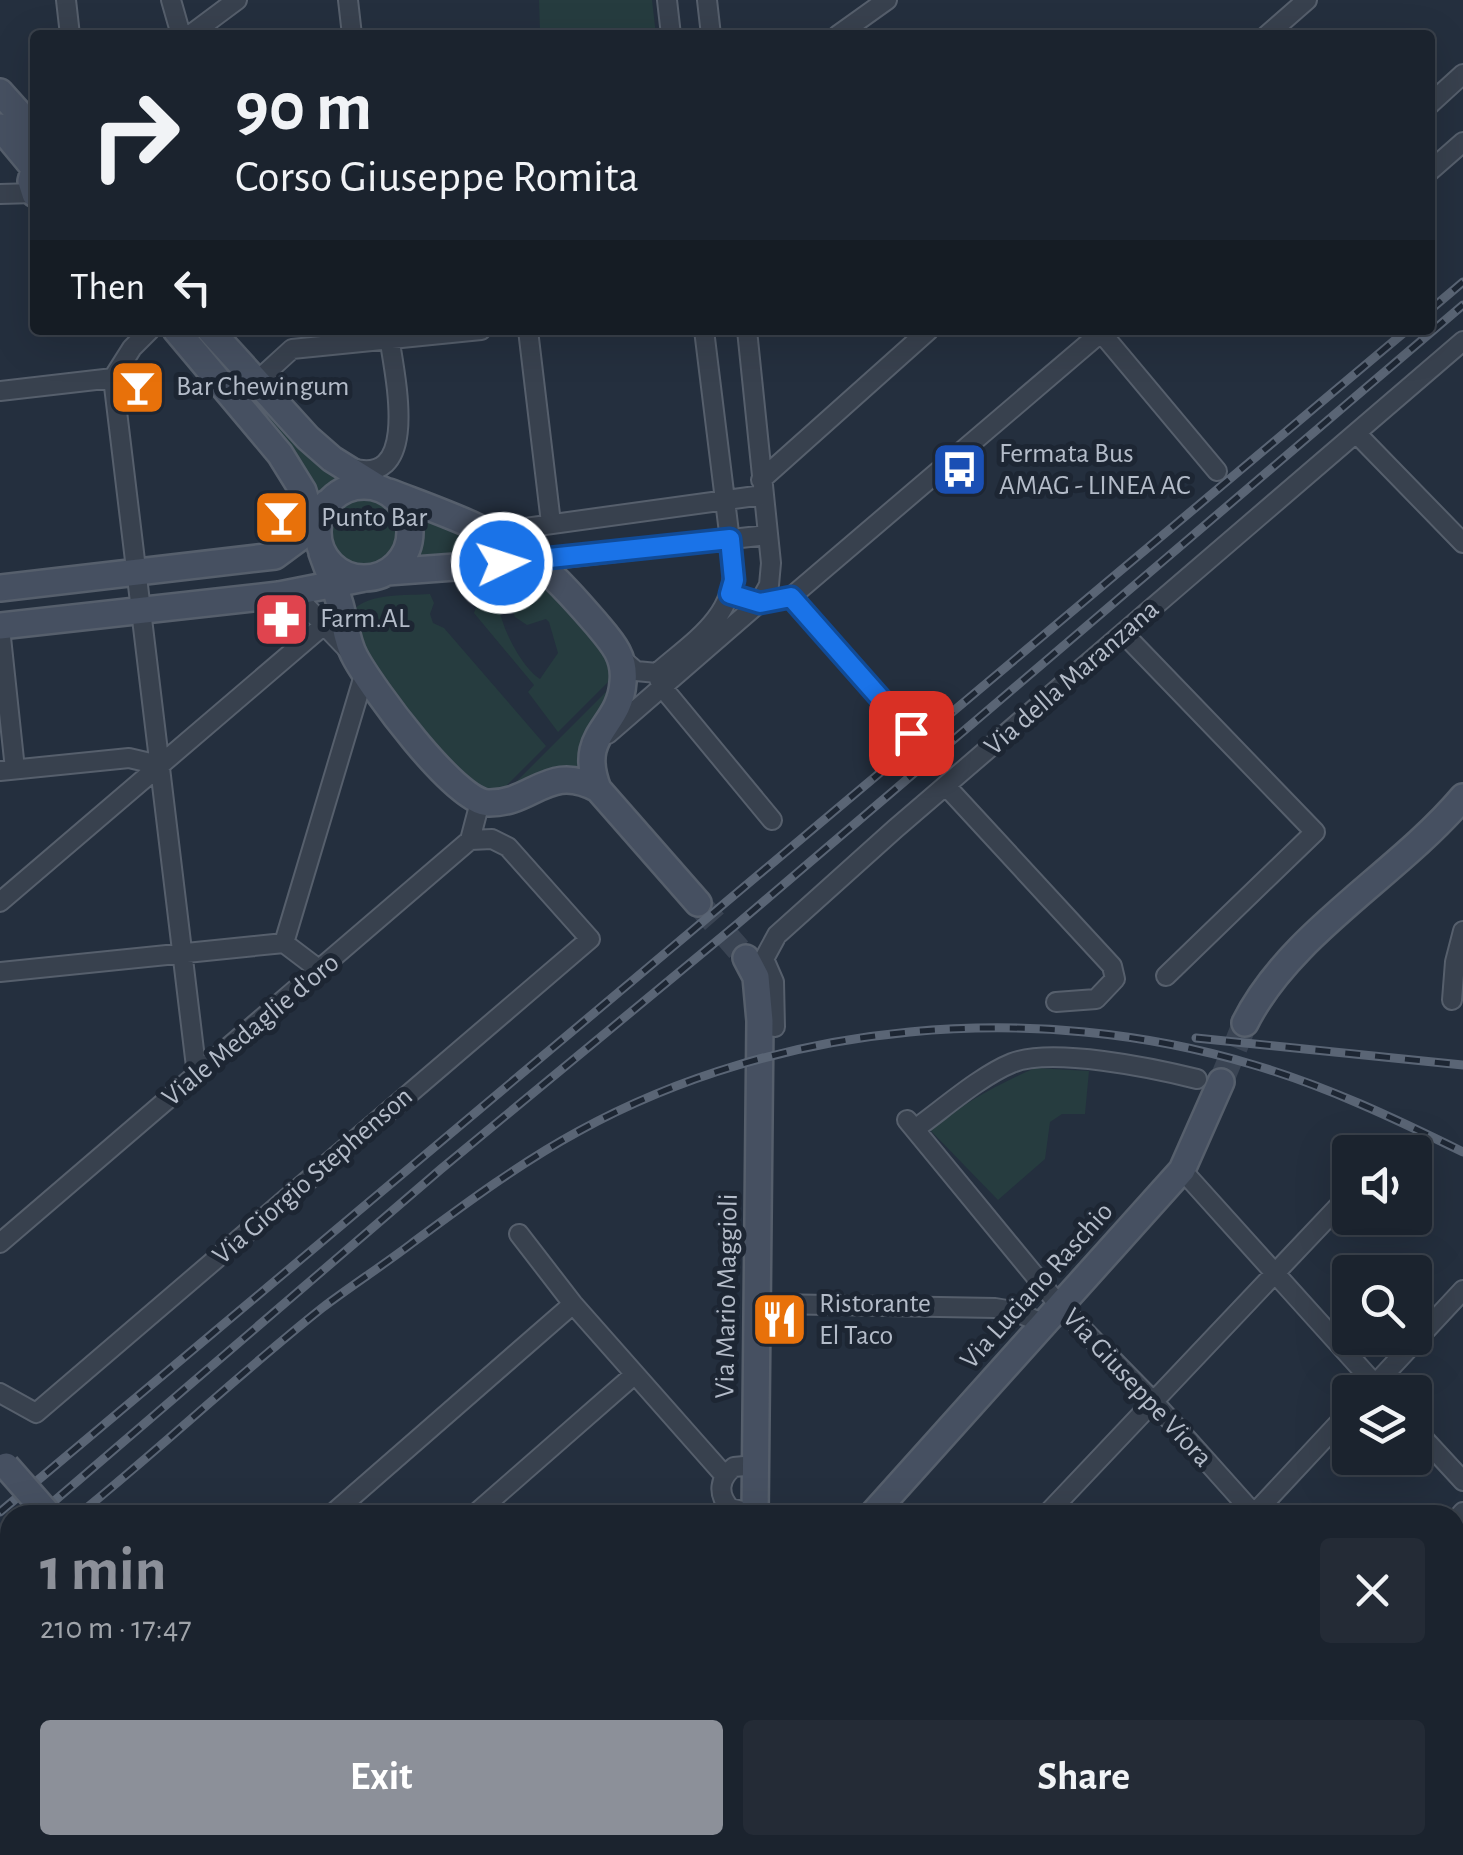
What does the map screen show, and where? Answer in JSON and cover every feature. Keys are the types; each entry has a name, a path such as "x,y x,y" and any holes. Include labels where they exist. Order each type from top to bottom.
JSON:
{"street":[{"path":"66,0 69,30"},
{"path":"171,0 180,30"},
{"path":"197,30 237,0"},
{"path":"348,0 351,30"},
{"path":"667,0 671,30"},
{"path":"707,0 710,30"},
{"path":"845,30 886,0"},
{"path":"1273,30 1307,0"},
{"path":"1435,99 1463,74"},
{"path":"0,92 30,125"},
{"path":"0,127 30,162"},
{"path":"1435,167 1463,142"},
{"path":"0,194 30,194"},
{"path":"145,335 113,378 197,1076"},
{"path":"0,588 275,556 320,529 352,486 383,490 406,511 410,537 401,559 376,575 342,573 320,529 303,491 280,454 180,335"},
{"path":"214,335 280,410 332,459 383,490 488,533 536,561 579,603 622,658 636,671 659,680 772,820"},
{"path":"529,335 551,523"},
{"path":"594,779 594,754 604,738 721,617 734,580 705,335"},
{"path":"747,335 770,578 760,603"},
{"path":"488,533 725,500 762,487 925,335"},
{"path":"659,680 760,603 791,597 1097,335"},
{"path":"1105,335 1217,471"},
{"path":"256,382 292,349 389,336 400,435 393,455 372,470 352,468 332,459"},
{"name":"Via della Maranzana","path":"775,1027 774,982 764,958 777,936 1463,342"},
{"path":"1442,360 1463,359"},
{"path":"0,390 113,378"},
{"path":"1356,433 1463,543"},
{"path":"284,943 359,664 320,529"},
{"path":"159,764 130,758 7,770 0,626 286,594 376,575 767,535"},
{"path":"286,594 300,600 324,625 359,664 408,732 446,775 480,802 518,797 565,778 594,779"},
{"path":"730,594 760,603"},
{"path":"791,597 911,733"},
{"path":"0,902 324,625"},
{"path":"1124,634 1316,832 1166,976"},
{"path":"622,658 622,691 592,749 594,779 698,903"},
{"path":"946,786 1112,966 1115,980 1096,1000 1056,1002"},
{"path":"1245,1023 1268,981 1288,960 1460,801"},
{"path":"470,840 480,802"},
{"name":"Via Giorgio Stephenson","path":"0,1392 36,1413 590,939 508,846 492,839 470,840"},
{"name":"Viale Medaglie d'oro","path":"0,1243 470,840"},
{"path":"1452,1000 1455,962 1463,931"},
{"path":"0,972 284,943 321,971"},
{"name":"Via Mario Maggioli","path":"746,958 756,977 759,998 754,1505"},
{"name":"Via Giuseppe Viora","path":"1209,1080 1100,1060 1029,1058 1009,1064 911,1124 1051,1314 1154,1402 1245,1505"},
{"name":"Via Luciano Raschio","path":"881,1505 1182,1170 1209,1080"},
{"path":"1182,1170 1362,1375"},
{"path":"1056,1505 1332,1214"},
{"path":"519,1234 573,1304 725,1476"},
{"path":"1388,1375 1463,1290"},
{"path":"343,1505 573,1304"},
{"path":"757,1350 763,1311 773,1304 995,1308 1051,1314"},
{"path":"485,1505 634,1374"},
{"path":"1263,1505 1332,1431"},
{"path":"1432,1447 1463,1480"},
{"path":"3,1462 40,1505"},
{"path":"719,1505 725,1476 734,1467 755,1464"}],"green space":[{"path":"539,0 652,0 655,30 540,30"},
{"path":"190,335 201,335 297,445 340,480 315,500"},
{"path":"364,497 388,507 398,531 388,555 364,565 340,555 330,531 340,507"},
{"path":"418,513 506,554 412,560 420,538"},
{"path":"522,574 538,578 566,598 619,671 558,732 528,692 534,685 474,613 481,595 499,597 501,617 511,641 540,679 558,653 549,622 546,619 527,625 515,617 510,604 515,589 500,579"},
{"path":"430,594 434,603 430,614 433,623 444,628 546,746 492,800 481,799 356,654 351,612 367,601 388,596"},
{"path":"623,675 593,778 497,801"},
{"path":"1035,1068 1089,1071 1085,1114 1062,1114 1050,1122 1045,1159 998,1200 931,1131 980,1095"}],"tunnel":[{"path":"698,903 746,958"},
{"path":"1221,1082 1245,1023"}],"railway":[{"path":"1435,306 1463,282"},
{"path":"1435,329 1463,305"},
{"path":"8,1505 1401,335"},
{"path":"50,1505 1428,335"},
{"path":"90,1505 322,1308 493,1184 579,1131 656,1094 738,1065 823,1044 910,1032 997,1028 1085,1032 1171,1044 1281,1073 1360,1104 1463,1152"},
{"path":"1196,1038 1463,1065"}],"place":[{"name":"Bar Chewingum","path":"137,387"},
{"name":"Fermata Bus AMAG - LINEA AC","path":"960,470"},
{"name":"Punto Bar","path":"282,518"},
{"name":"Farm.AL","path":"281,619"},
{"name":"Ristorante El Taco","path":"780,1320"}],"route":[{"path":"502,563 730,539 734,580 730,594 760,603 791,597 911,733"}]}
